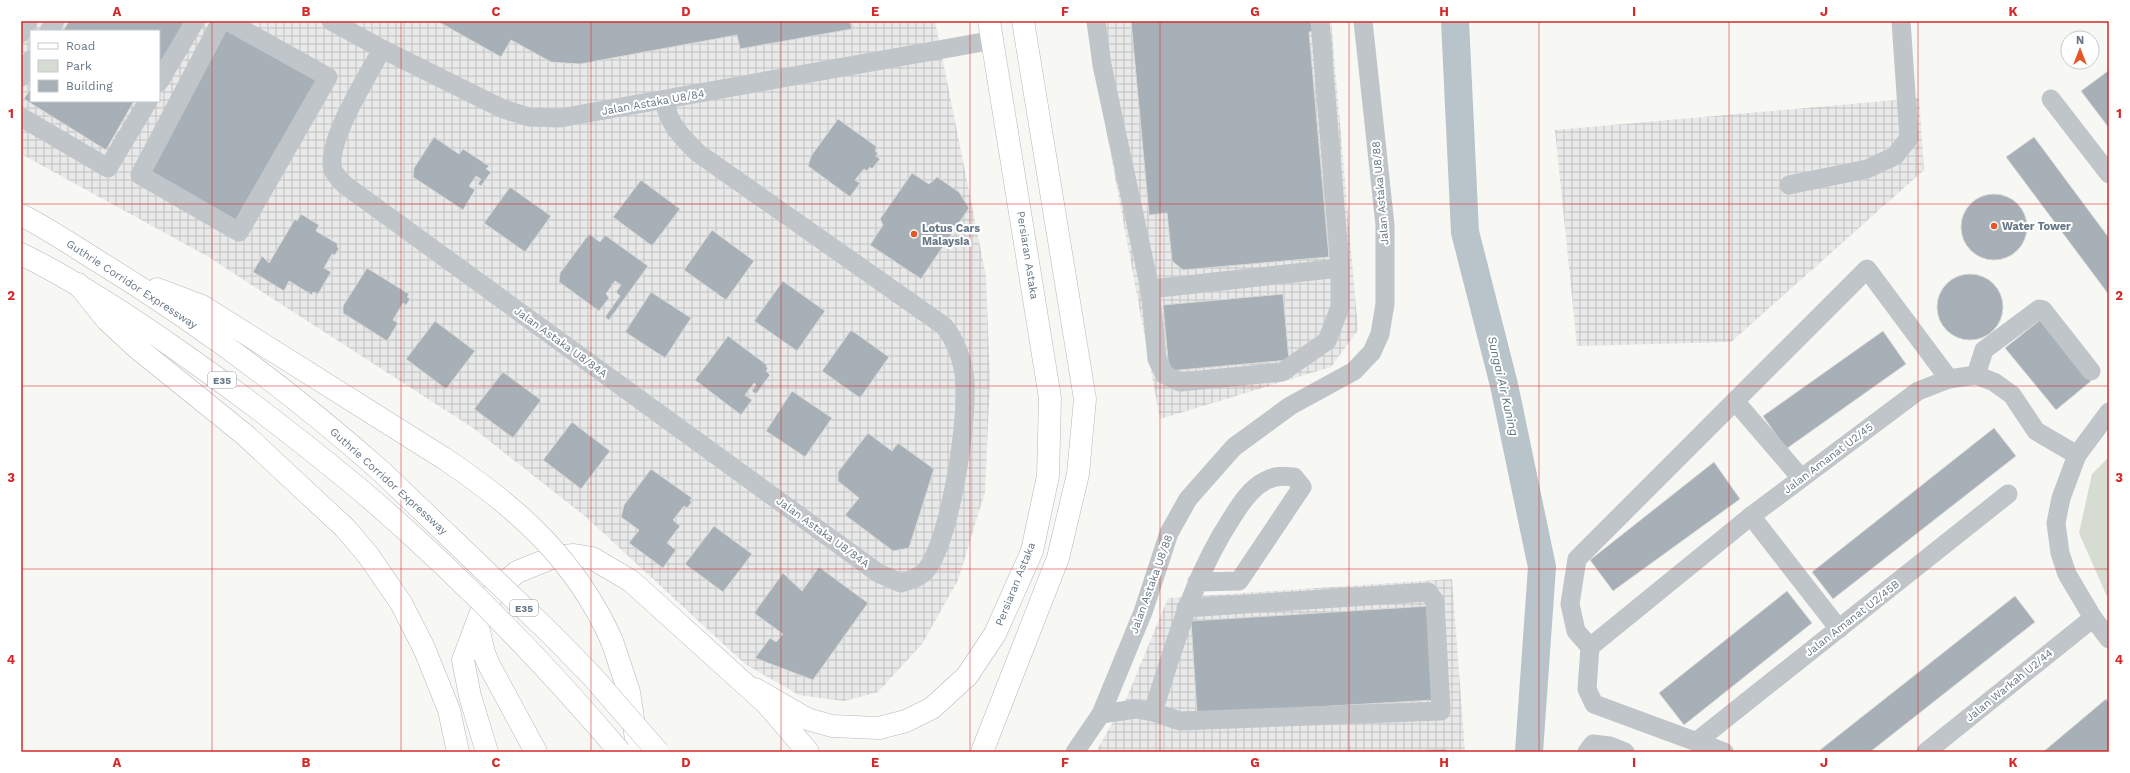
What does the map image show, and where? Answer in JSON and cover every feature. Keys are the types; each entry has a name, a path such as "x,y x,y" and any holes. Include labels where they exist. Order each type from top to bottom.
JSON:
{"main road":[{"path":"982,752 1058,558 1078,474 1085,399 1023,21"},
{"name":"Persiaran Astaka","path":"742,681 807,719 821,724 872,728 906,721 932,708 967,676 995,634 1032,551 1048,476 1050,398 995,27"},
{"name":"Guthrie Corridor Expressway","path":"21,215 122,276 202,330 279,387 346,440 382,472 551,634 592,676 658,752"},
{"name":"E35","path":"21,254 78,284 118,309 222,380 358,488 408,532 483,606 558,683 620,752"},
{"path":"122,276 202,306 479,482 547,540 587,594 612,641 629,692 638,752"},
{"path":"78,284 107,320 131,343 245,435 345,528 368,555 401,603 424,648 449,710 458,752"},
{"path":"487,752 470,696 463,660 477,623 496,590 517,572 554,557 574,555 592,558 631,581 767,704 808,752"},
{"path":"477,623 488,665 536,752"}],"street":[{"path":"21,33 28,21"},
{"path":"50,30 55,21"},
{"path":"160,80 195,21"},
{"path":"221,21 140,175 239,232 328,77 227,21"},
{"name":"Jalan Astaka U8/84","path":"331,21 382,50 503,109 529,117 560,118 664,101 995,27"},
{"path":"1096,21 1102,65 1150,289 1158,359 1165,375 1180,382 1282,372 1327,341 1340,307 1340,268 1320,21"},
{"name":"Jalan Astaka U8/88","path":"1075,752 1101,714 1143,612 1169,533 1188,499 1234,447 1290,406 1354,370 1372,352 1380,334 1385,304 1385,225 1363,21"},
{"path":"1789,185 1868,169 1895,156 1909,138 1901,21"},
{"name":"Jalan Astaka U8/84A","path":"382,50 338,133 332,157 333,171 344,185 878,573 901,583 915,579 927,569 939,545 959,468 965,399 964,374 959,352 952,336 944,326 698,153 677,132 669,118 664,101"},
{"path":"21,77 30,62"},
{"path":"2051,99 2109,174"},
{"path":"21,117 108,168 147,102"},
{"path":"1150,289 1340,268"},
{"path":"1724,752 1594,704 1587,689 1590,647 1576,631 1570,604 1577,559 1868,269 1949,379"},
{"path":"2077,455 2036,431 2012,395 1994,382 1976,375 1984,350 2039,309 2043,310 2091,371"},
{"name":"Jalan Amanat U2/45","path":"1590,647 1751,516 1918,391 1949,379 1976,375"},
{"path":"1735,401 1801,478"},
{"path":"2109,412 2077,455 2061,498 2056,523 2060,553 2067,574 2093,618 2109,639"},
{"path":"1152,712 1186,608 1197,582 1219,536 1245,497 1264,481 1278,475 1294,477 1302,487 1239,581 1197,582"},
{"name":"Jalan Amanat U2/45B","path":"1696,742 2008,494"},
{"path":"1751,516 1839,629"},
{"path":"1101,714 1136,709 1152,712 1180,721 1441,711 1435,601 1428,592 1186,608"},
{"name":"Jalan Warkah U2/44","path":"1926,752 2093,618"},
{"path":"1587,752 1593,744 1610,746 1625,752"}],"shaded area":[{"path":"21,21 935,21 986,276 990,381 985,492 958,580 922,644 878,692 844,701 799,695 745,664 586,517 473,428 207,256 21,154"},
{"path":"1086,21 1331,21 1358,330 1331,367 1160,419"},
{"path":"1919,98 1924,170 1731,342 1577,346 1555,130"},
{"path":"1452,579 1465,752 1096,752 1127,697 1168,598"}],"green space":[{"path":"2109,457 2109,601 2079,533 2092,474"}],"building":[{"path":"69,21 188,21 160,71 160,30 64,30"},
{"path":"437,21 850,21 852,29 740,49 737,35 580,64 551,62 511,40 501,57"},
{"path":"1131,21 1312,21 1313,31 1309,32 1329,257 1183,270 1172,261 1167,213 1149,215"},
{"path":"225,23 319,78 241,224 145,169"},
{"path":"2108,71 2109,73 2109,128 2081,91"},
{"path":"30,90 30,102 133,102 106,150 24,99"},
{"path":"838,119 877,147 875,151 878,153 876,156 880,159 872,169 870,167 867,171 864,169 855,180 860,183 850,197 808,166 811,156"},
{"path":"434,137 459,154 463,149 489,166 486,169 491,172 481,186 478,184 481,179 476,176 469,186 475,190 463,210 413,177 414,168"},
{"path":"2034,137 2109,238 2109,295 2006,157"},
{"name":"Lotus Cars Malaysia","path":"912,173 929,184 937,177 959,192 969,208 921,279 870,245 883,225 880,219"},
{"path":"641,180 680,209 652,246 613,217"},
{"path":"510,187 551,216 525,252 484,223"},
{"name":"Water Tower","path":"1994,194 2007,197 2017,204 2024,214 2027,227 2024,240 2017,250 2007,257 1994,260 1981,257 1971,250 1964,240 1961,227 1964,214 1971,204 1981,197"},
{"path":"301,214 319,225 316,231 338,244 337,247 339,248 335,255 332,254 324,268 331,272 318,294 313,292 312,295 289,281 284,291 253,272 262,256 269,263 295,219 297,221"},
{"path":"712,230 754,261 726,300 684,270"},
{"path":"589,234 600,242 605,235 648,266 609,320 605,317 620,296 616,292 621,285 615,281 606,294 609,298 599,311 559,282 560,273"},
{"path":"367,268 409,294 407,297 410,299 406,305 403,303 393,320 398,323 387,341 343,313 343,306"},
{"path":"1970,274 1983,277 1993,284 2000,294 2003,307 2000,320 1993,330 1983,337 1970,340 1957,337 1947,330 1940,320 1937,307 1940,294 1947,284 1957,277"},
{"path":"783,281 825,311 797,351 754,321"},
{"path":"651,292 691,318 665,358 625,332"},
{"path":"1283,294 1289,360 1169,371 1163,305"},
{"path":"2040,320 2091,381 2056,410 2005,348"},
{"path":"435,321 475,351 446,389 406,359"},
{"path":"851,330 889,357 860,398 822,371"},
{"path":"1883,331 1906,364 1786,449 1763,416"},
{"path":"728,336 767,365 766,367 768,368 766,371 770,375 756,394 752,391 756,385 754,383 745,395 752,400 741,415 695,380"},
{"path":"503,372 541,400 513,438 474,409"},
{"path":"792,391 832,418 805,457 766,431"},
{"path":"572,422 610,451 581,489 543,460"},
{"path":"1994,428 2016,456 1833,599 1812,572"},
{"path":"868,433 892,451 898,443 934,469 909,548 893,551 845,515 859,498 838,481 838,472"},
{"path":"1714,462 1740,499 1613,591 1590,560"},
{"path":"651,469 692,498 690,501 692,502 687,508 684,506 673,520 680,526 667,543 676,550 663,568 629,543 639,530 621,517 624,505"},
{"path":"714,526 752,554 723,592 685,564"},
{"path":"819,567 868,603 813,680 755,658 770,638 776,642 783,634 754,613 783,573 802,591"},
{"path":"1787,591 1812,623 1684,725 1659,693"},
{"path":"2015,596 2035,622 1870,752 1821,752 1820,750"},
{"path":"1428,606 1434,700 1197,714 1191,621"},
{"path":"2106,699 2109,703 2109,752 2043,752"},
{"path":"1446,749 1446,752 1393,752"}],"waterway":[{"name":"Sungai Air Kuning","path":"1455,21 1465,232 1504,385 1542,567 1529,752"}],"place":[{"name":"Water Tower","path":"1994,226"},
{"name":"Lotus Cars Malaysia","path":"914,234"}]}
